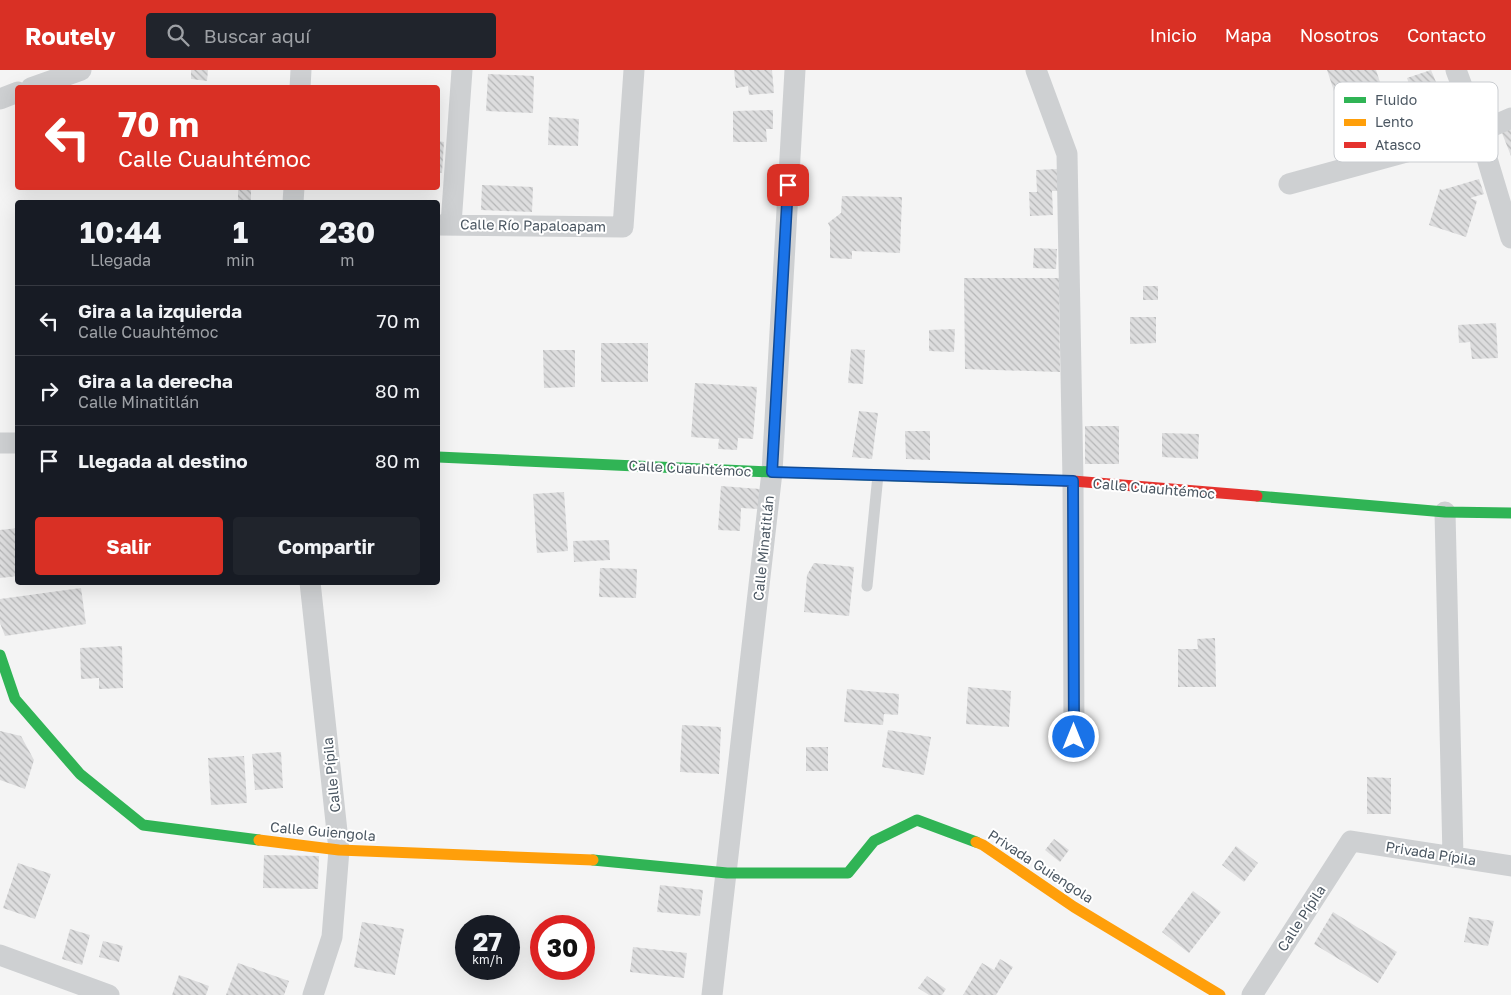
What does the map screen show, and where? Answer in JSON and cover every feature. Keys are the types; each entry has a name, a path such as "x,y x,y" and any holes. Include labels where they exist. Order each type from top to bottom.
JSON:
{"street":[{"path":"39,85 81,70"},
{"path":"300,85 302,70"},
{"path":"444,225 462,70"},
{"name":"Calle Río Papaloapam","path":"444,225 622,226 634,70"},
{"name":"Calle Minatitlán","path":"712,995 772,472 794,70"},
{"path":"1036,70 1067,154 1073,481 1074,737"},
{"path":"1456,70 1460,82"},
{"path":"0,99 15,93"},
{"path":"1498,124 1511,118"},
{"path":"1289,184 1369,162"},
{"path":"1488,162 1511,238"},
{"path":"0,443 15,443"},
{"name":"Calle Cuauhtémoc","path":"440,457 772,472 1073,481 1445,512 1511,513"},
{"path":"1445,512 1453,857"},
{"name":"Calle Pípila","path":"310,585 339,850 332,937 313,995"},
{"name":"Calle Guiengola","path":"0,655 16,699 80,774 143,825 339,850 598,860 727,873"},
{"name":"Privada Guiengola","path":"727,873 848,873 874,841 917,820 983,844 1074,907 1220,995"},
{"name":"Privada Pípila","path":"1351,841 1511,866"},
{"name":"Calle Pípila","path":"1252,995 1351,841"},
{"path":"0,955 109,995"}],"lane":[{"path":"867,586 878,475"}],"building":[{"path":"191,70 208,70 207,81 191,79"},
{"path":"734,70 772,70 774,93 749,95 748,86 736,88"},
{"path":"1327,70 1376,70 1380,82 1334,82 1334,91"},
{"path":"1431,70 1436,82 1408,82 1407,78"},
{"path":"488,74 534,76 533,113 486,111"},
{"path":"773,110 773,129 766,129 767,142 733,142 733,111"},
{"path":"549,117 579,119 578,146 548,145"},
{"path":"1511,124 1511,156 1500,128"},
{"path":"440,141 444,142 442,173 440,172"},
{"path":"1057,169 1058,191 1052,191 1053,215 1030,216 1029,192 1037,192 1036,170"},
{"path":"1479,179 1484,194 1470,198 1477,201 1466,237 1429,225 1440,189"},
{"path":"482,185 533,187 532,212 481,210"},
{"path":"238,190 251,190 251,200 238,200"},
{"path":"842,196 902,197 900,253 852,251 852,259 830,258 830,227 828,223 841,213"},
{"path":"1034,248 1057,249 1056,269 1033,268"},
{"path":"964,278 1059,278 1060,372 965,369"},
{"path":"1143,286 1158,286 1158,300 1143,300"},
{"path":"1130,317 1156,317 1156,343 1130,344"},
{"path":"1496,323 1498,358 1472,359 1470,342 1459,343 1458,325"},
{"path":"955,329 954,352 929,351 929,330"},
{"path":"601,343 648,343 648,382 601,382"},
{"path":"851,349 865,350 863,384 848,383"},
{"path":"543,350 575,350 575,387 544,388"},
{"path":"695,383 757,387 753,439 738,438 737,450 718,449 719,439 691,437"},
{"path":"859,411 878,413 872,459 852,457"},
{"path":"1085,426 1119,426 1119,464 1085,464"},
{"path":"905,431 930,431 930,460 906,459"},
{"path":"1162,433 1199,434 1198,459 1162,457"},
{"path":"721,486 760,489 759,509 741,508 740,531 718,530"},
{"path":"564,492 568,551 537,553 533,494"},
{"path":"15,528 15,576 0,578 0,530"},
{"path":"609,540 610,560 574,562 573,541"},
{"path":"814,563 854,567 849,616 804,612 807,575"},
{"path":"600,568 637,569 636,598 599,597"},
{"path":"81,588 86,624 5,636 0,623 0,599"},
{"path":"1215,638 1216,687 1178,687 1178,649 1198,649 1197,639"},
{"path":"122,646 123,688 99,689 99,678 81,679 80,648"},
{"path":"968,687 1011,691 1009,727 966,724"},
{"path":"847,689 899,694 898,715 884,714 883,725 844,722"},
{"path":"682,725 721,727 719,774 680,772"},
{"path":"888,730 931,737 924,775 882,767"},
{"path":"0,731 21,736 34,760 25,789 0,780"},
{"path":"806,747 828,747 828,771 806,771"},
{"path":"281,752 283,788 255,790 252,754"},
{"path":"244,756 247,803 211,805 208,758"},
{"path":"1367,777 1391,778 1391,814 1367,814"},
{"path":"1054,839 1069,850 1060,862 1045,850"},
{"path":"1236,846 1258,863 1244,882 1222,865"},
{"path":"264,855 319,856 318,889 263,888"},
{"path":"18,863 51,874 35,919 3,908"},
{"path":"660,885 703,890 700,916 657,912"},
{"path":"1193,891 1221,912 1189,953 1162,932"},
{"path":"1333,912 1397,952 1378,983 1314,944"},
{"path":"1469,917 1494,921 1488,946 1464,942"},
{"path":"362,922 404,929 395,975 354,967"},
{"path":"70,929 90,935 82,965 62,959"},
{"path":"103,941 123,946 119,962 99,957"},
{"path":"633,947 687,953 684,978 630,972"},
{"path":"1000,959 1013,967 996,995 963,995 982,963 994,970"},
{"path":"238,963 289,981 284,995 226,995"},
{"path":"179,975 209,986 206,995 172,995"},
{"path":"927,976 946,989 942,995 929,995 918,988"}],"traffic: fast":[{"path":"440,457 772,472 1038,480"},
{"path":"1257,496 1445,512 1511,513"},
{"path":"0,655 15,699 80,774 143,825 259,840"},
{"path":"593,860 727,873 848,873 874,841 917,820 976,842"}],"traffic: slow":[{"path":"259,840 339,850 593,860"},
{"path":"976,842 1074,907 1220,995"}],"traffic: jam":[{"path":"1038,480 1073,481 1257,496"}],"route":[{"path":"788,185 772,472 1073,481 1074,737"}]}
